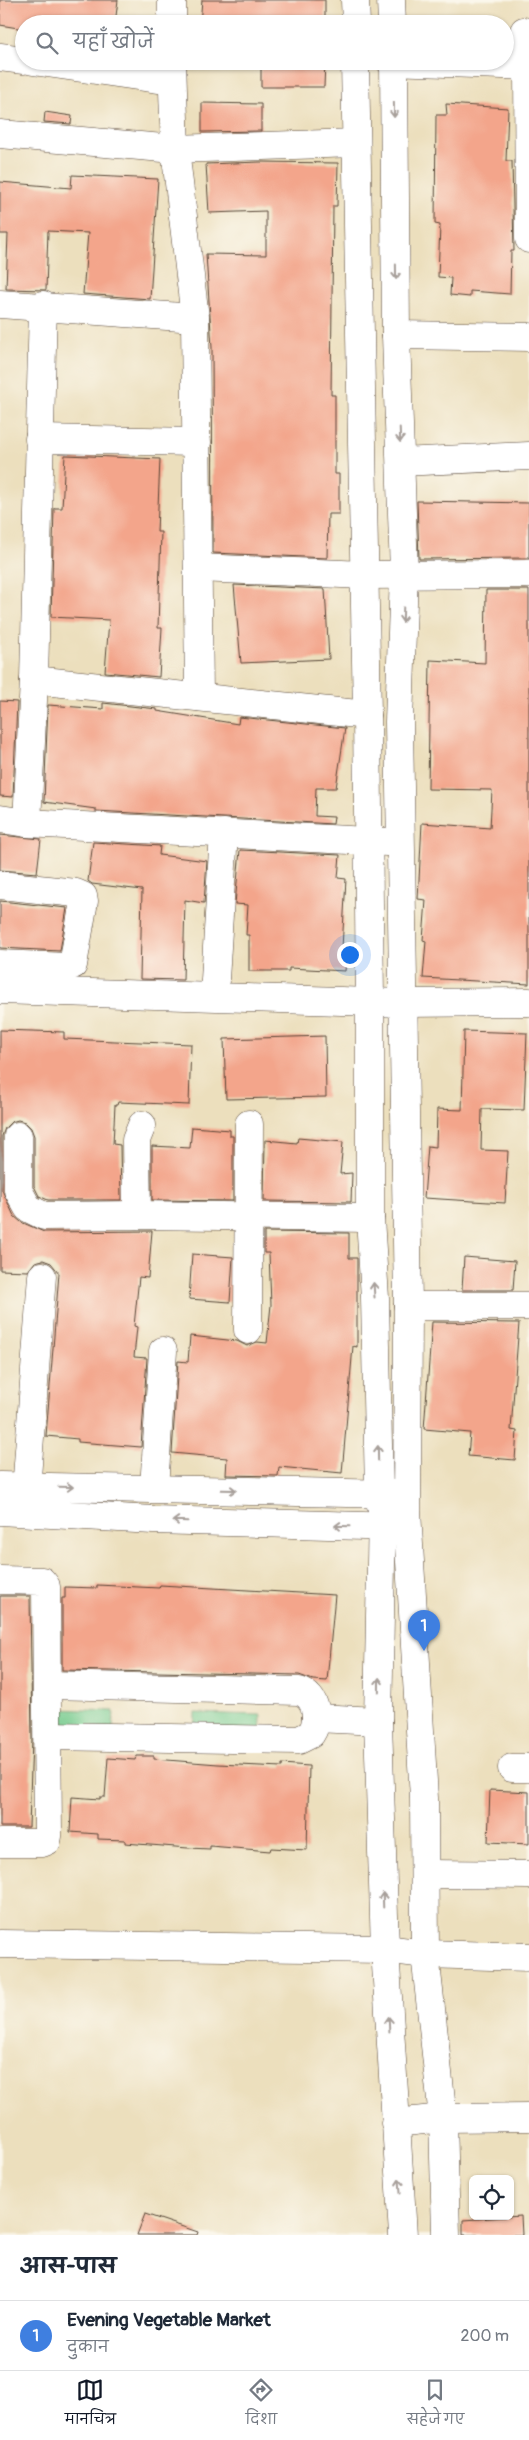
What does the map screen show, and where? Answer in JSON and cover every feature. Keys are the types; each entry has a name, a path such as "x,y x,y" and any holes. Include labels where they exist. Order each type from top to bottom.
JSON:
{"street":[{"path":"172,0 172,15"},
{"path":"355,0 356,15"},
{"path":"391,0 392,15"},
{"path":"520,31 528,66 529,240"},
{"path":"0,57 15,59"},
{"path":"514,65 528,66"},
{"path":"158,70 172,71 175,148 195,318 199,697"},
{"path":"355,70 367,715 370,1218 375,1298 379,1494 382,1512 380,1528 378,1721 385,1949 403,2235"},
{"path":"393,70 396,335 404,573 399,722 408,1306 408,1527 424,1798 426,1874 425,1954 444,2118 446,2235"},
{"path":"0,134 175,148 356,143"},
{"path":"0,304 43,305 195,318"},
{"path":"27,823 34,680 43,305"},
{"path":"396,335 529,336"},
{"path":"39,439 196,442"},
{"path":"401,462 529,456"},
{"path":"198,568 365,574 529,574"},
{"path":"34,680 367,715"},
{"path":"0,819 27,823 368,842 401,842"},
{"path":"214,996 224,833"},
{"path":"0,885 76,893 83,896 84,900 74,965 67,967 0,964"},
{"path":"0,990 403,1002 529,1002"},
{"path":"248,1330 250,1124"},
{"path":"137,1214 136,1140 142,1125"},
{"path":"18,1136 18,1190 28,1208 44,1216 137,1214 370,1218"},
{"path":"13,1499 42,1276"},
{"path":"408,1306 529,1306"},
{"path":"154,1488 163,1351"},
{"path":"13,1499 154,1488 408,1494"},
{"path":"13,1499 153,1520 380,1528 408,1527"},
{"path":"0,1580 35,1580 42,1581 46,1586 48,1685 47,1841 0,1843"},
{"path":"48,1685 299,1691 309,1696 314,1702 316,1718 311,1734 299,1740 48,1736"},
{"path":"316,1718 378,1721"},
{"path":"426,1874 529,1875"},
{"path":"0,1944 385,1949 425,1954 529,1957"},
{"path":"395,2123 444,2118 529,2117"}],"green space":[{"path":"55,1709 114,1711 112,1741 53,1737"},
{"path":"195,1713 261,1715 260,1746 194,1743"}],"building":[{"path":"0,0 118,0 116,15 15,15 15,28 0,25"},
{"path":"202,0 325,0 325,15 201,15"},
{"path":"261,70 325,70 324,87 261,87"},
{"path":"202,103 261,104 261,131 202,132"},
{"path":"446,104 508,108 506,161 512,161 514,251 511,251 510,294 470,291 470,297 450,295 451,278 438,277 440,225 435,224 436,115 447,115"},
{"path":"45,112 72,116 71,124 44,122"},
{"path":"260,162 338,163 337,206 333,206 331,395 335,395 335,474 339,474 339,514 328,514 327,558 213,553 212,348 206,254 266,255 266,211 209,213 206,164"},
{"path":"72,175 158,179 150,299 83,294 88,233 48,231 46,290 6,289 8,234 0,234 0,182 71,188"},
{"path":"65,455 160,459 157,532 161,532 158,628 162,628 159,677 105,672 109,620 51,617 54,508 62,508"},
{"path":"417,501 529,503 529,558 419,559"},
{"path":"234,585 325,589 329,659 241,663"},
{"path":"486,590 529,590 529,984 423,978 426,941 423,940 426,900 418,899 422,823 490,828 492,790 428,789 430,660 485,663"},
{"path":"0,701 17,702 13,797 0,796"},
{"path":"103,703 157,709 157,711 238,724 239,717 345,728 336,788 316,788 315,816 334,817 333,824 96,811 96,809 44,802 48,705 103,709"},
{"path":"0,835 41,839 37,873 0,870"},
{"path":"93,842 160,846 159,855 207,861 204,903 185,900 183,980 140,979 142,890 92,884 88,881"},
{"path":"240,850 340,855 338,878 346,879 342,948 347,948 345,971 289,968 289,971 249,971 249,935 246,935 248,905 235,904"},
{"path":"0,901 67,908 60,951 0,948"},
{"path":"0,1030 64,1032 64,1039 191,1044 189,1105 118,1102 115,1105 113,1144 120,1145 121,1200 48,1200 39,1196 34,1186 34,1136 31,1128 25,1122 18,1120 11,1122 5,1128 2,1136 2,1190 14,1216 21,1222 44,1232 152,1231 148,1278 139,1277 134,1326 137,1327 134,1357 147,1358 141,1447 78,1442 78,1439 46,1436 59,1273 51,1263 43,1260 35,1262 28,1271 0,1270"},
{"path":"464,1031 527,1033 524,1110 482,1109 481,1150 508,1151 505,1203 424,1198 428,1146 436,1147 437,1109 462,1110"},
{"path":"325,1036 326,1097 226,1099 224,1039"},
{"path":"192,1127 230,1130 230,1136 233,1136 233,1201 152,1200 152,1146 190,1148"},
{"path":"298,1138 343,1142 340,1174 352,1173 351,1202 264,1201 265,1140 297,1143"},
{"path":"264,1232 349,1233 349,1258 357,1258 357,1347 353,1346 342,1473 279,1467 278,1476 226,1475 227,1458 172,1453 178,1361 188,1362 190,1336 237,1341 247,1346 257,1342 267,1343 271,1305 269,1253 264,1253"},
{"path":"192,1254 233,1257 230,1302 189,1299"},
{"path":"464,1257 515,1261 513,1290 462,1290"},
{"path":"432,1322 519,1323 511,1430 517,1431 515,1460 468,1456 470,1433 424,1429"},
{"path":"97,1585 159,1588 160,1585 335,1595 327,1681 313,1680 299,1675 62,1670 62,1598 65,1598 65,1587 97,1588"},
{"path":"0,1596 30,1596 32,1739 29,1827 0,1827"},
{"path":"136,1756 154,1756 154,1759 218,1764 282,1767 282,1764 309,1766 307,1850 271,1848 270,1851 210,1846 210,1849 188,1848 125,1843 125,1840 98,1839 98,1834 70,1832 72,1797 100,1799 100,1797 105,1797 108,1758 135,1760"},
{"path":"490,1790 529,1792 529,1844 488,1842"},
{"path":"145,2214 198,2232 197,2235 137,2235"},
{"path":"514,2216 521,2216 522,2235 463,2235 463,2220 514,2220"}],"place":[{"name":"Evening Vegetable Market","path":"424,1651"}]}
